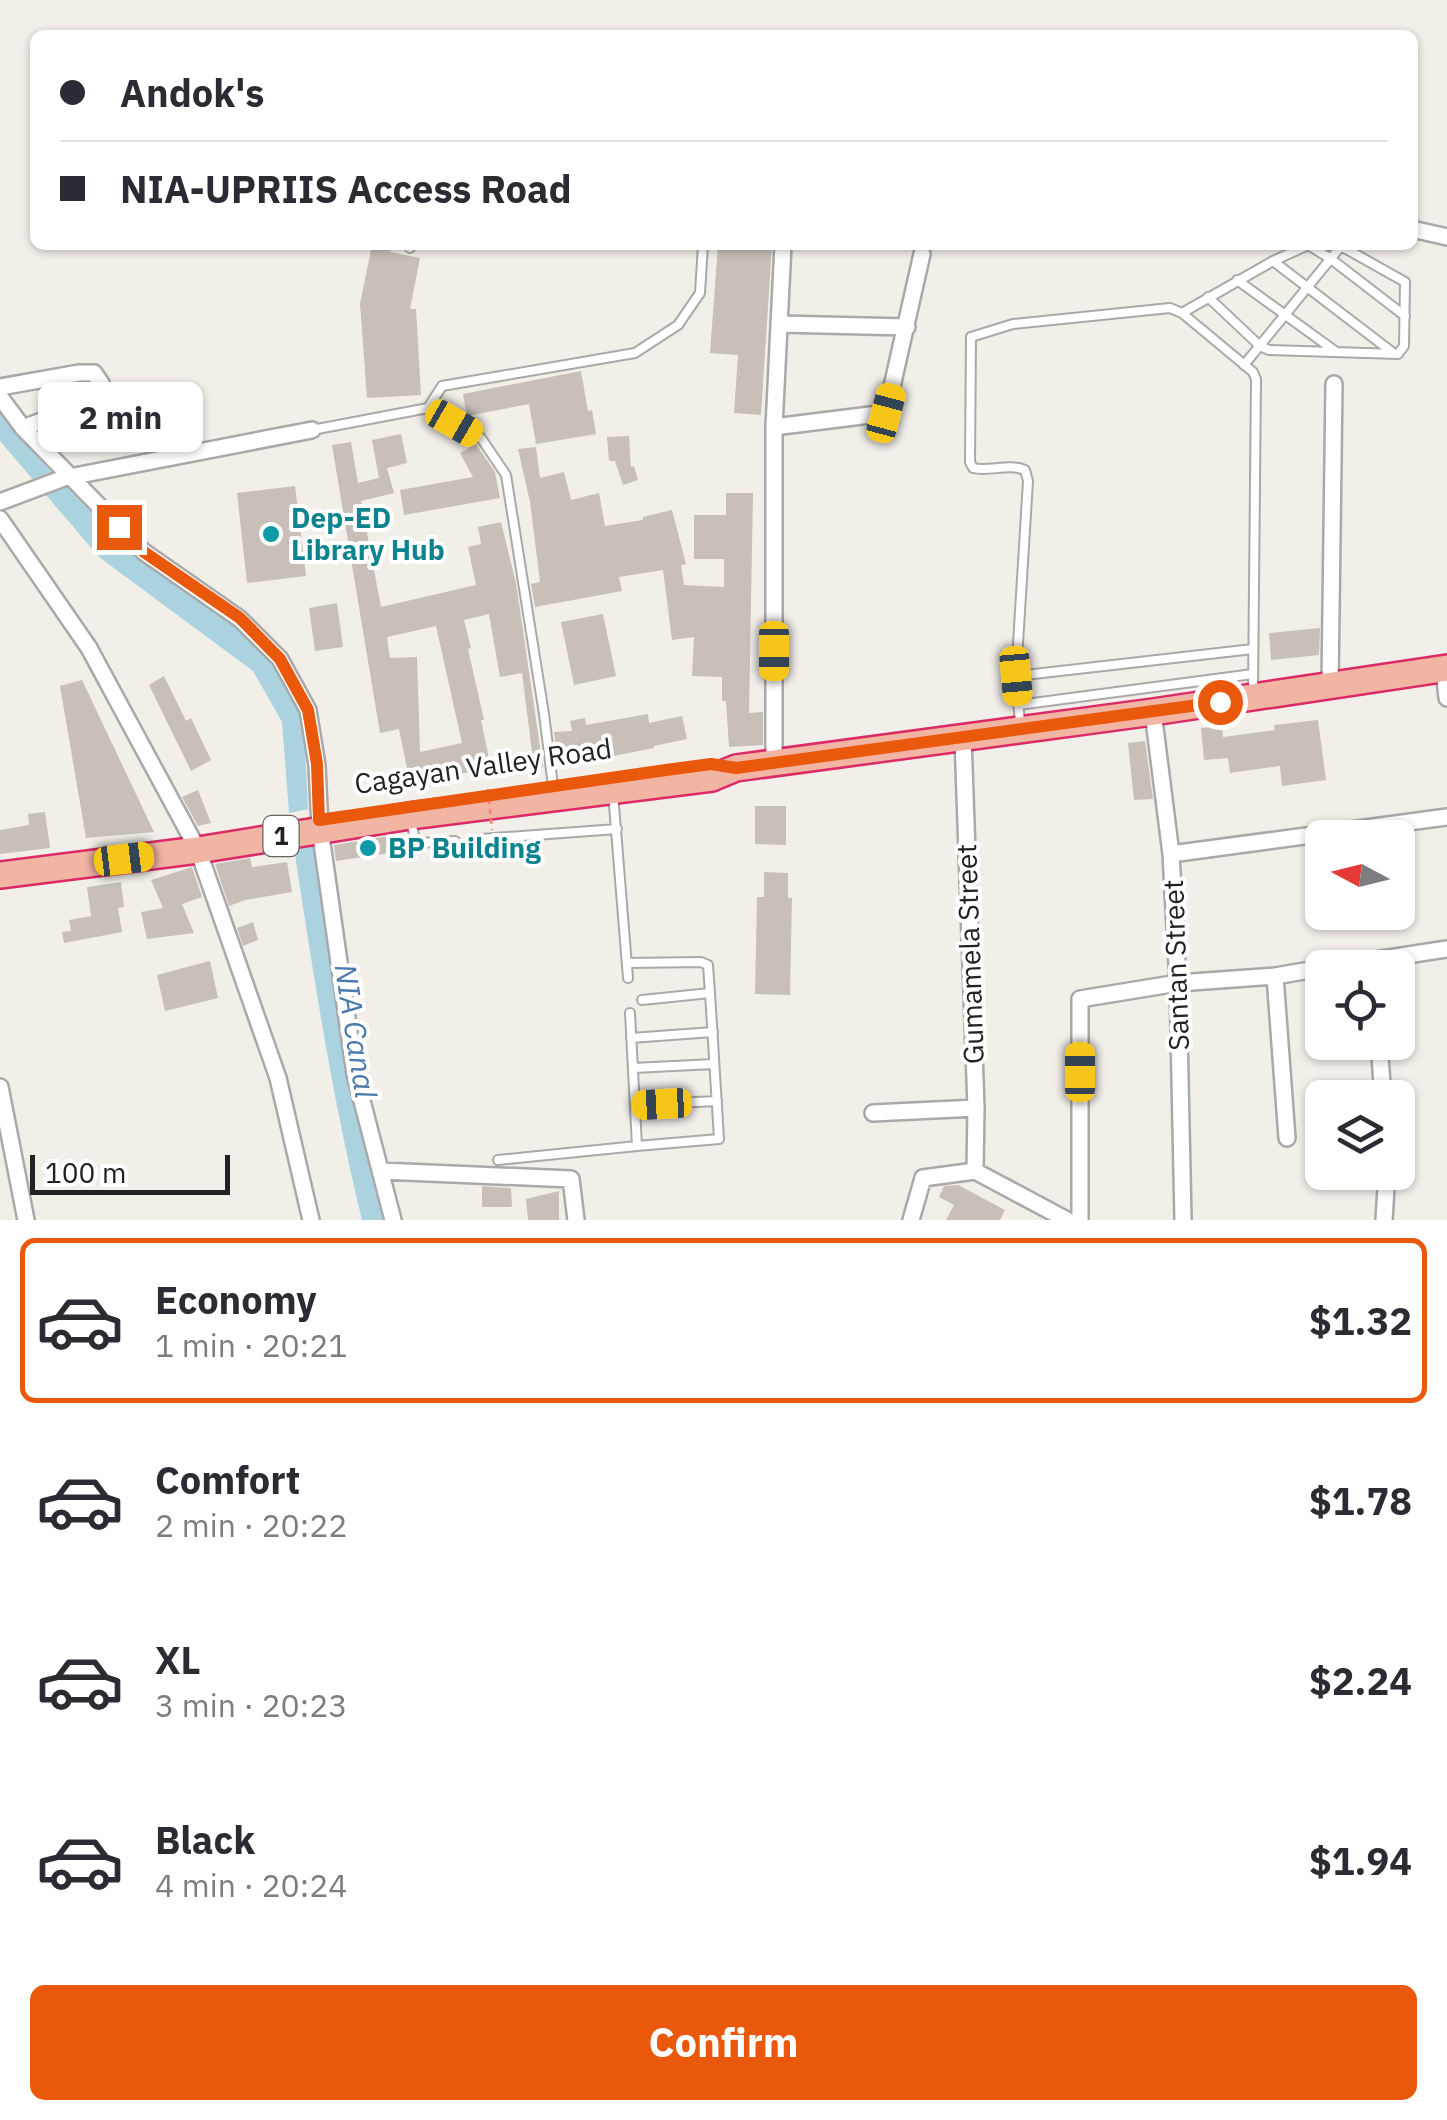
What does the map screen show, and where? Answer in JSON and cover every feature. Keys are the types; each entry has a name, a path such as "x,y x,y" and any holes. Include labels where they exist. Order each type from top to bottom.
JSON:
{"highway":[{"name":"Cagayan Valley Road","path":"320,824 410,816 711,764 736,768 963,738 1019,718 1153,712 1253,685 1330,686 1446,668"},
{"name":"Cagayan Valley Road","path":"0,875 553,786 612,784"},
{"name":"Cagayan Valley Road","path":"0,864 194,844"}],"street":[{"path":"1418,230 1447,236"},
{"path":"774,763 774,427 784,250"},
{"path":"774,427 886,413 922,254"},
{"path":"779,324 906,327"},
{"path":"0,388 79,372 94,372 101,383 93,401 24,428"},
{"path":"1330,686 1334,384"},
{"path":"0,396 66,477 144,552 240,618 280,659 308,710 355,1074 393,1220"},
{"path":"0,502 66,477 312,430"},
{"path":"0,519 89,648 194,844 278,1078 311,1220"},
{"path":"1446,668 1447,698"},
{"name":"Santan Street","path":"1153,712 1171,854 1183,1220"},
{"name":"Gumamela Street","path":"963,738 976,1108 974,1171"},
{"path":"1171,854 1447,817"},
{"path":"1415,955 1447,948"},
{"path":"1080,1220 1080,999 1178,983 1305,971"},
{"path":"1275,976 1287,1138"},
{"path":"0,1087 26,1220"},
{"path":"873,1114 976,1108"},
{"path":"381,1171 571,1179 576,1220"},
{"path":"912,1220 923,1178 974,1171 1068,1220"},
{"path":"1384,1220 1386,1190"}],"lane":[{"path":"428,408 442,386 635,353 678,325 700,293 703,250"},
{"path":"1182,313 1273,261 1300,250"},
{"path":"1316,250 1405,316"},
{"path":"1244,365 1338,250"},
{"path":"1208,297 1269,350 1394,354 1402,351 1406,286 1403,280 1348,250"},
{"path":"1273,261 1394,354"},
{"path":"1238,280 1336,352"},
{"path":"1163,308 1182,313 1244,365 1256,379 1253,685 1019,718 1016,676 1028,481 1025,470 1017,467 980,470 970,462 971,337 1013,324 1163,308"},
{"path":"312,430 428,408 481,438 506,475 553,786"},
{"path":"1016,676 1253,648"},
{"path":"612,784 628,978"},
{"path":"410,816 418,843 456,842"},
{"path":"481,839 616,829"},
{"path":"498,1160 719,1139 708,965 627,963"},
{"path":"642,1000 710,993"},
{"path":"630,1013 637,1146"},
{"path":"631,1038 713,1032"},
{"path":"633,1068 714,1064"},
{"path":"635,1105 716,1101"}],"path":[{"path":"488,789 492,830"}],"water":[{"path":"0,407 41,461 125,547 262,648 289,690 304,727 308,809 289,813 282,722 253,671 99,557 0,441"},
{"path":"313,847 351,1081 383,1220 362,1220 332,1081 294,848"}],"building":[{"path":"371,250 392,250 420,258 410,309 416,309 421,395 367,398 360,304"},
{"path":"718,250 772,250 761,415 734,413 738,355 710,353"},
{"path":"581,371 596,434 536,444 529,404 467,416 463,394"},
{"path":"401,434 407,463 387,468 394,493 361,501 381,607 476,585 468,547 481,544 478,527 501,522 516,583 543,767 534,768 522,673 500,677 489,614 464,620 491,768 410,783 399,729 380,733 332,445 351,442 358,483 379,478 372,440","holes":["436,626 462,743 420,752 417,657 390,658 387,637"]},
{"path":"629,436 631,467 634,466 638,480 623,485 615,461 609,461 607,437"},
{"path":"476,444 495,472 500,498 404,515 400,490 473,477 460,453"},
{"path":"536,447 540,478 564,472 571,500 599,493 605,526 672,510 686,564 681,565 684,585 724,587 724,559 694,559 694,515 726,515 726,493 753,493 749,713 763,712 763,745 729,747 722,677 692,676 694,637 672,640 663,570 619,577 622,591 535,607 531,584 540,582 530,502 518,449"},
{"name":"Dep-ED Library Hub","path":"295,486 306,576 247,583 237,493"},
{"path":"337,603 343,647 315,651 309,608"},
{"path":"603,614 616,676 574,685 561,622"},
{"path":"1320,628 1319,655 1271,660 1269,633"},
{"path":"164,676 186,721 191,718 211,760 191,771 149,685"},
{"path":"82,680 154,832 86,838 60,686"},
{"path":"648,714 649,723 682,716 687,739 558,764 554,732 572,731 570,721 585,718 586,725"},
{"path":"1318,720 1326,780 1282,786 1280,766 1230,773 1228,758 1204,760 1201,728 1222,726 1223,737"},
{"path":"1145,741 1153,799 1134,800 1128,743"},
{"path":"198,790 211,823 198,826 182,797"},
{"path":"755,806 786,806 786,845 755,844"},
{"path":"45,812 50,848 0,854 0,830 29,825 28,814"},
{"name":"BP Building","path":"401,834 404,851 336,861 334,845"},
{"path":"250,858 252,867 287,862 292,892 229,906 215,864"},
{"path":"192,867 202,897 182,904 194,933 147,939 141,912 163,908 151,880"},
{"path":"764,872 788,873 788,898 792,898 790,995 755,994 757,897 764,897"},
{"path":"121,882 124,907 118,908 122,932 64,943 62,932 71,931 69,920 91,916 87,887"},
{"path":"253,922 258,940 243,946 237,928"},
{"path":"210,961 218,998 165,1011 157,975"},
{"path":"958,1185 1005,1210 1000,1220 946,1220 954,1205 939,1197 944,1186"},
{"path":"482,1186 511,1188 512,1207 482,1207"},
{"path":"559,1191 559,1220 528,1220 526,1199"}],"place":[{"name":"Dep-ED Library Hub","path":"271,534"},
{"name":"BP Building","path":"368,848"}],"route":[{"path":"119,527 144,552 240,618 280,659 308,710 317,764 319,820 711,764 736,768 1220,702"}],"water label":[{"name":"NIA Canal","path":"355,1031"}]}
